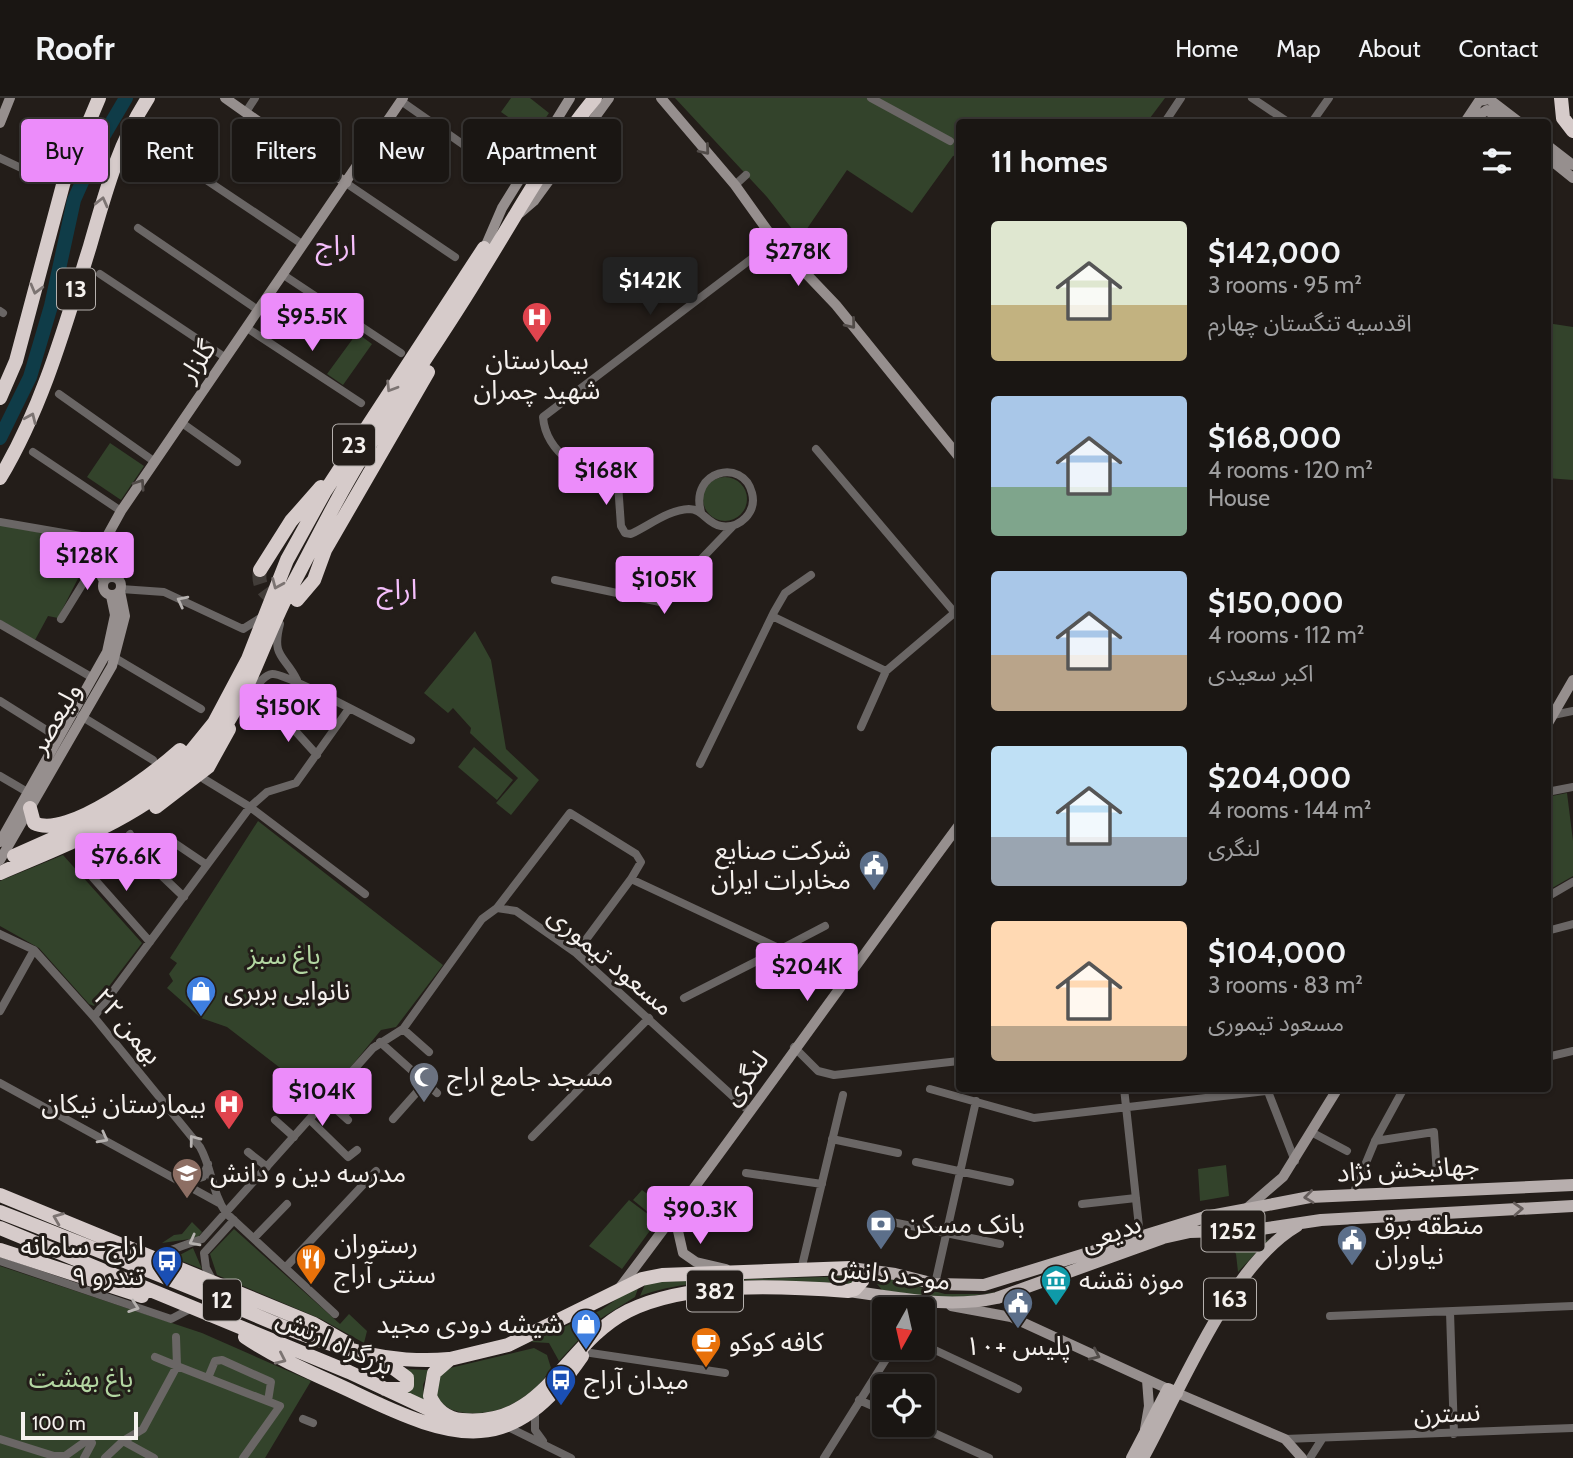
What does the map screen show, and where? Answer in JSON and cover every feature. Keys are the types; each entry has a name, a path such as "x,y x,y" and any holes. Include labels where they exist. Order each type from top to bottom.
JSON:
{"highway":[{"name":"13","path":"0,398 16,361 64,181 100,98"},
{"name":"13","path":"0,478 35,410 57,354 119,151 148,98"},
{"path":"1561,98 1563,118 1573,131"},
{"name":"23","path":"0,873 68,844 195,764 235,711 262,657 292,585 361,459 482,271 582,102"},
{"name":"23","path":"0,861 151,794 214,723 248,659 287,560 339,469 582,102"},
{"path":"297,600 314,580 325,550 465,307 482,271"},
{"path":"260,570 291,521 339,469"},
{"path":"0,880 77,849 172,798 208,767 223,745 235,711"},
{"path":"29,801 34,823 41,827 54,826 141,782 214,723"},
{"path":"0,1195 314,1324 407,1378 407,1385 401,1389 383,1390"},
{"name":"بزرگراه ارتش","path":"0,1212 310,1336 373,1356 418,1362 450,1359 508,1345 618,1290"},
{"name":"بزرگراه ارتش","path":"0,1228 224,1321 430,1412 456,1419 493,1420 512,1413 536,1398 592,1337"},
{"path":"108,1238 126,1261 154,1256"},
{"path":"0,1250 192,1308"},
{"path":"848,1291 855,1289 862,1281 859,1273 851,1268"},
{"name":"موحد دانش","path":"618,1290 642,1279 662,1275 851,1268"},
{"name":"موحد دانش","path":"592,1337 628,1311 678,1297 742,1289 798,1287 848,1291"},
{"path":"224,1321 269,1353 433,1430 461,1435 510,1429 535,1414 564,1384 592,1337"},
{"path":"450,1359 434,1373 430,1396 438,1409 456,1419"}],"main road":[{"path":"0,123 10,98"},
{"path":"225,98 346,183"},
{"path":"510,221 534,201 608,98"},
{"path":"661,98 735,185 775,241 836,305 956,453"},
{"name":"گلزار","path":"95,564 104,540 121,511 402,99"},
{"path":"1468,119 1479,102 1489,99 1515,119"},
{"path":"1471,119 1487,110 1499,119"},
{"path":"1551,148 1573,165"},
{"path":"1551,160 1573,178"},
{"path":"95,564 104,582 102,589 117,592"},
{"name":"ولیعصر","path":"0,842 29,801 116,658 125,616 117,592"},
{"name":"ولیعصر","path":"0,861 60,738 107,652 117,592"},
{"path":"1551,718 1573,680"},
{"name":"لنگری","path":"618,1290 956,829"},
{"path":"1247,1208 1283,1177 1336,1092"},
{"path":"1569,1185 1569,1207"},
{"name":"جهانبخش نژاد","path":"1247,1208 1310,1197 1569,1185"},
{"path":"684,1203 678,1227 683,1252 696,1262 735,1271"},
{"name":"جهانبخش نژاد","path":"1303,1222 1569,1207"},
{"name":"بدیعی","path":"995,1283 1140,1237 1247,1208"},
{"name":"بدیعی","path":"938,1304 997,1298 1177,1234 1254,1230 1303,1222"},
{"name":"163","path":"1132,1458 1149,1436 1173,1391 1229,1300 1254,1265 1284,1234 1303,1222"},
{"name":"موحد دانش","path":"851,1268 935,1284 972,1286 995,1283"},
{"path":"882,1272 875,1276 873,1285 884,1295"},
{"name":"موحد دانش","path":"848,1291 891,1297"},
{"name":"موحد دانش","path":"935,1304 1011,1317 1173,1391"},
{"path":"1147,1380 1149,1458"},
{"name":"382","path":"1173,1391 1285,1439 1302,1458"},
{"path":"1126,1458 1149,1436"},
{"name":"163","path":"1143,1458 1149,1436"}],"street":[{"path":"246,112 255,98"},
{"path":"871,98 950,141"},
{"path":"1167,119 1181,98"},
{"path":"1252,98 1284,119"},
{"path":"1314,119 1329,98"},
{"path":"402,99 463,143"},
{"path":"0,158 21,168"},
{"path":"735,185 746,174"},
{"path":"209,182 302,244"},
{"path":"346,183 455,257"},
{"path":"138,228 258,310"},
{"path":"733,526 715,524 701,512 692,509 671,512 631,534 625,533 621,527 618,484 572,465 544,430 543,417 775,241"},
{"path":"100,274 226,358"},
{"path":"282,274 401,353"},
{"path":"247,328 361,403"},
{"path":"59,394 155,461"},
{"path":"182,423 237,462"},
{"path":"816,449 956,610"},
{"path":"33,452 121,511"},
{"path":"555,580 660,602 733,526 748,516 753,499 747,483 733,473 715,474 702,486 698,503 701,512"},
{"path":"0,522 104,540"},
{"name":"گلزار","path":"61,620 95,564"},
{"path":"700,764 785,593 811,575"},
{"path":"292,585 276,644 278,655 297,680"},
{"path":"117,592 164,592 243,629 264,615"},
{"path":"861,727 886,671 956,612"},
{"path":"772,617 886,671"},
{"path":"0,624 93,678"},
{"path":"116,658 201,709"},
{"path":"235,711 266,676 274,673 297,680 348,710 411,740"},
{"path":"0,701 60,738"},
{"path":"94,1017 250,807 267,792 296,783 348,710"},
{"path":"1551,720 1573,711"},
{"path":"279,713 317,755"},
{"path":"81,716 153,760"},
{"path":"0,776 29,801"},
{"path":"204,779 250,807 365,894"},
{"path":"1551,791 1573,787"},
{"path":"154,1256 202,1239 380,1042 403,1029 482,919 496,908 570,813 636,854 641,862 576,953"},
{"path":"130,834 140,855 184,897"},
{"path":"176,844 207,865"},
{"path":"80,863 150,942"},
{"path":"631,879 781,949"},
{"path":"1551,895 1573,882"},
{"name":"مسعود تیموری","path":"496,908 516,911 576,953 748,1111"},
{"path":"1551,930 1573,924"},
{"path":"684,998 825,926"},
{"name":"۲۲ بهمن","path":"0,934 34,950 94,1017 208,1160 219,1203"},
{"path":"1,1008 34,950"},
{"path":"532,1138 649,1018"},
{"path":"403,1029 429,1052"},
{"path":"380,1042 437,1093"},
{"path":"794,1048 818,1071 834,1075 956,1061"},
{"path":"1551,1056 1573,1051"},
{"path":"0,1083 186,1182 219,1203 226,1213 335,1314"},
{"path":"393,1119 425,1083"},
{"path":"930,1089 1034,1118 1250,1092"},
{"path":"1124,1092 1140,1237"},
{"path":"1268,1092 1295,1161"},
{"path":"1353,1194 1375,1141 1402,1092"},
{"path":"327,1101 346,1117 362,1094"},
{"path":"801,1270 843,1095"},
{"path":"935,1284 976,1101"},
{"path":"275,1120 294,1137"},
{"path":"310,1120 348,1157 358,1150"},
{"path":"1375,1141 1434,1132 1437,1174"},
{"path":"1312,1133 1347,1151"},
{"path":"832,1139 898,1153"},
{"path":"248,1152 267,1167"},
{"path":"186,1182 203,1177 208,1160"},
{"path":"916,1162 1010,1182"},
{"path":"286,1266 376,1171"},
{"path":"746,1173 822,1184"},
{"path":"1082,1204 1136,1198"},
{"path":"254,1238 287,1204"},
{"path":"212,1281 206,1268 204,1253 234,1220"},
{"path":"887,1221 1000,1244"},
{"path":"0,1261 171,1319 192,1308"},
{"path":"1330,1316 1573,1306"},
{"path":"1450,1312 1454,1434"},
{"path":"104,1458 123,1441 143,1429 177,1366 177,1337"},
{"path":"935,1350 1018,1389"},
{"path":"584,1352 725,1373"},
{"path":"155,1356 280,1406 243,1458"},
{"path":"208,1378 215,1361 222,1360 271,1382 268,1401"},
{"path":"824,1458 885,1360"},
{"path":"859,1400 872,1406"},
{"path":"535,1414 535,1430 545,1443"},
{"path":"303,1419 313,1423"},
{"path":"510,1429 545,1443 572,1458"},
{"name":"نسترن","path":"1285,1439 1573,1429"},
{"path":"935,1434 989,1458"},
{"path":"0,1439 54,1456 65,1456 86,1441 92,1443 84,1458"},
{"path":"1310,1458 1322,1439"},
{"path":"123,1441 154,1458"}],"green space":[{"path":"511,98 530,98 549,113 545,119 511,119 501,112"},
{"path":"675,98 1165,98 1149,119 956,119 956,156 912,213 847,170 800,239 767,197"},
{"path":"1551,324 1573,327 1573,480 1551,478"},
{"path":"357,333 372,344 343,385 327,374"},
{"path":"110,443 144,466 121,500 87,477"},
{"path":"725,477 740,484 747,499 740,514 725,521 710,514 703,499 710,484"},
{"path":"0,525 96,543 58,618 48,616 35,640 0,620"},
{"path":"475,631 491,660 506,749 539,780 511,815 496,803 518,778 470,733 471,728 453,708 448,713 424,693"},
{"path":"474,747 513,780 497,800 458,767"},
{"path":"1567,793 1573,841 1573,876 1551,889 1551,796"},
{"name":"باغ سبز","path":"258,821 443,965 396,1027 381,1030 323,1101 227,1027 201,1018 167,988 173,981 169,974 177,963 170,958"},
{"path":"63,855 142,943 94,1006 89,1004 39,948 0,926 0,881"},
{"path":"1226,1165 1229,1196 1200,1201 1198,1169"},
{"path":"642,1190 658,1202 649,1213 633,1200"},
{"path":"629,1200 657,1221 622,1269 589,1246"},
{"path":"192,1222 202,1232 197,1238 162,1243 174,1235 182,1234"},
{"path":"234,1229 340,1324 349,1314 367,1331 364,1343 321,1319 217,1275 210,1254"},
{"path":"1244,1235 1247,1243 1253,1246 1269,1239 1238,1272 1236,1254 1225,1237"},
{"path":"193,1248 202,1269 174,1258"},
{"name":"باغ بهشت","path":"0,1266 202,1333 311,1381 265,1458 0,1458"},
{"path":"856,1276 855,1284 774,1280 718,1281 664,1289 640,1296 646,1282"},
{"path":"882,1277 945,1294 983,1294 948,1300 882,1290 877,1284"},
{"path":"640,1283 635,1297 595,1322 559,1361 549,1343 531,1342 601,1310"},
{"path":"534,1348 547,1355 551,1368 538,1386 513,1404 483,1413 459,1412 449,1408 436,1392 436,1379 450,1368"},
{"path":"404,1369 429,1370 423,1385 425,1404 402,1394"}],"waterway":[{"path":"0,438 30,377 51,306 74,200 100,142 126,98"}],"tunnel":[{"path":"260,570 261,586 271,597 282,601"}],"place":[{"name":"بیمارستان شهید چمران","path":"537,344"},
{"name":"شرکت صنایع مخابرات ایران","path":"874,892"},
{"name":"نانوایی بربری","path":"201,1018"},
{"name":"مسجد جامع اراج","path":"424,1104"},
{"name":"بیمارستان نیکان","path":"229,1131"},
{"name":"مدرسه دین و دانش","path":"187,1200"},
{"name":"بانک مسکن","path":"881,1251"},
{"name":"منطقه برق نیاوران","path":"1352,1267"},
{"name":"رستوران سنتی آراج","path":"311,1286"},
{"name":"اراج- سامانه ۹ تندرو","path":"167,1288"},
{"name":"موزه نقشه","path":"1056,1307"},
{"name":"پلیس +۱۰","path":"1018,1330"},
{"name":"شیشه دودی مجید","path":"586,1351"},
{"name":"کافه کوکو","path":"706,1369"},
{"name":"میدان آراج","path":"561,1407"}],"district":[{"name":"اراج","path":"336,245"},
{"name":"اراج","path":"397,589"}]}
